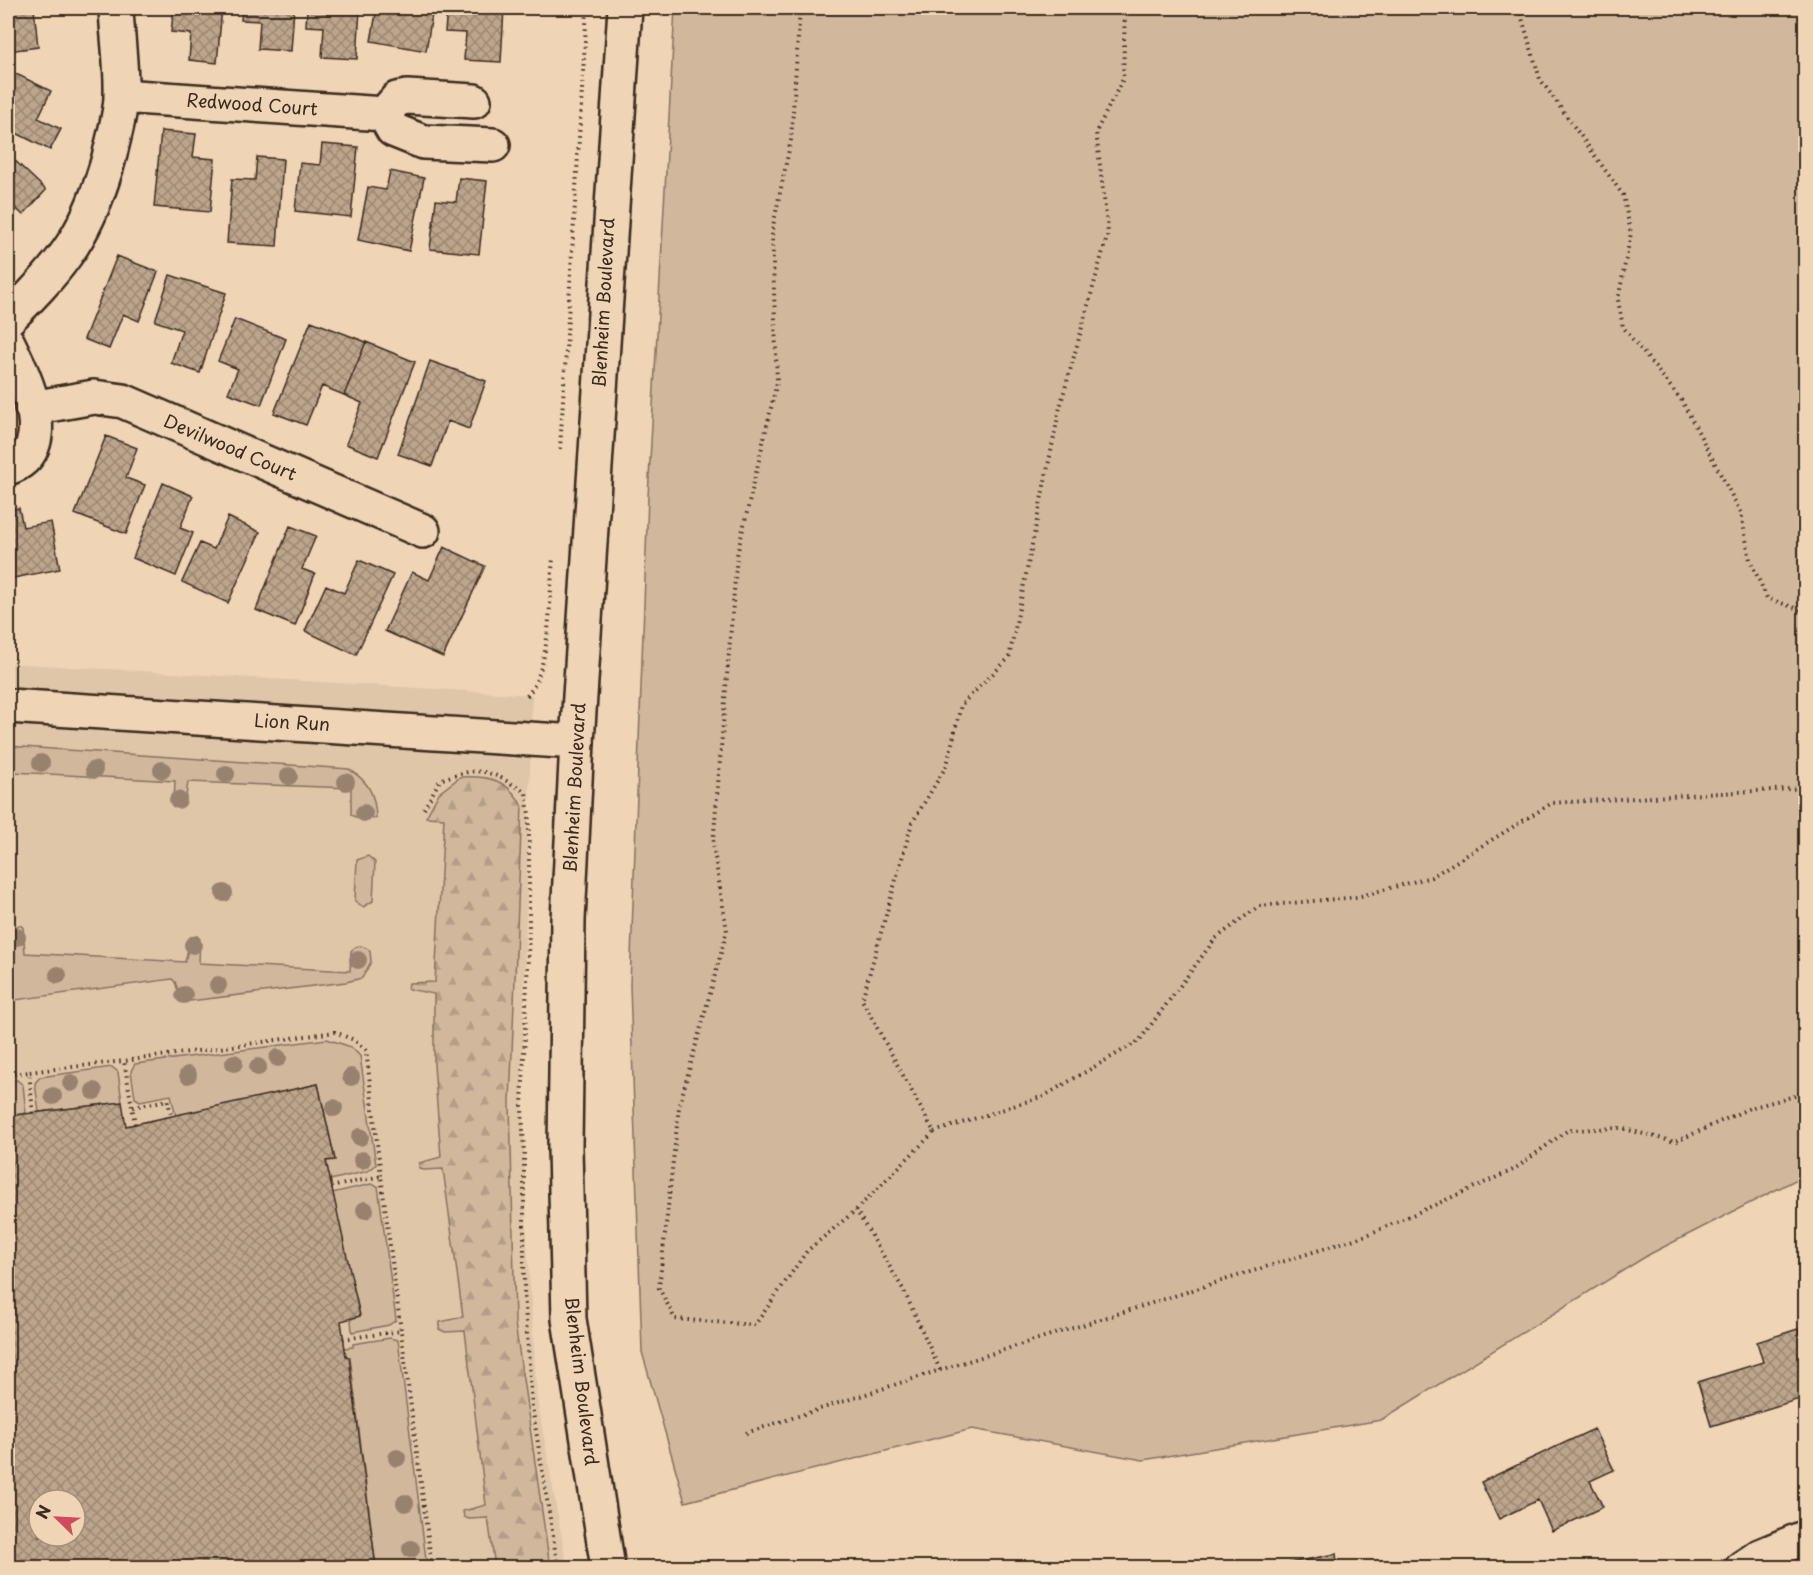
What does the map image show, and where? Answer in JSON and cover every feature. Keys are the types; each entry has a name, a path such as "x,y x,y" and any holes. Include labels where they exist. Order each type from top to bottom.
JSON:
{"street":[{"path":"8,319 50,278 81,232 103,179 121,96 116,8"},
{"name":"Blenheim Boulevard","path":"608,1568 569,1319 565,1148 568,944 577,742 625,8"},
{"name":"Redwood Court","path":"121,96 384,114"},
{"path":"474,101 407,97 397,99 384,114 393,130 423,142 493,144"},
{"path":"8,343 25,378 37,431 32,446 24,458 8,468"},
{"name":"Devilwood Court","path":"32,408 94,397 123,401 423,531"},
{"name":"Lion Run","path":"8,706 577,742"},
{"path":"1742,1568 1770,1551 1806,1537"}],"path":[{"path":"560,454 587,8"},
{"path":"800,8 791,140 772,231 777,382 737,555 713,845 727,931 679,1107 659,1288 675,1319 755,1325 807,1251 856,1210 934,1132 1044,1096 1138,1041 1215,939 1259,906 1357,897 1431,877 1552,802 1806,788"},
{"path":"934,1132 861,1000 912,823 946,765 961,705 1009,658 1060,407 1108,233 1096,132 1123,79 1125,8"},
{"path":"1520,8 1540,79 1623,195 1631,233 1618,300 1623,327 1682,401 1741,513 1750,560 1767,598 1806,612"},
{"path":"527,696 538,684 547,648 554,550"},
{"path":"424,809 440,780 460,773 495,772 526,792"},
{"path":"8,1075 335,1032 354,1040 366,1050 432,1568"},
{"path":"124,1061 135,1124"},
{"path":"29,1072 33,1113"},
{"path":"746,1433 1367,1235 1513,1170 1568,1130 1621,1128 1676,1142 1750,1108 1806,1093"},
{"path":"133,1107 168,1100 171,1116"},
{"path":"331,1187 381,1176"},
{"path":"856,1210 903,1289 940,1370"},
{"path":"343,1339 401,1331"}],"shaded area":[{"path":"8,663 532,695 522,1071 527,1239 537,1399 567,1567 8,1567"}],"green space":[{"path":"675,8 1805,8 1805,1175 1650,1254 1381,1420 1143,1460 972,1429 685,1502 642,1352 630,985 648,497"},
{"path":"8,746 349,769 370,789 376,818 355,817 351,814 351,788 188,782 185,804 181,806 174,803 175,781 13,772 8,796"},
{"path":"460,777 480,777 497,781 511,790 522,806 510,1102 515,1323 550,1567 495,1567 488,1518 464,1517 463,1511 486,1505 465,1331 445,1332 439,1329 440,1322 463,1317 443,1169 423,1170 419,1168 419,1163 441,1157 434,1065 434,994 408,989 409,983 435,982 444,818 426,817 439,793"},
{"path":"368,856 375,862 373,901 363,907 355,901 357,860"},
{"path":"19,925 23,927 25,953 185,962 191,937 197,936 200,939 199,963 350,971 351,951 360,946 370,951 371,962 362,978 346,982 182,1002 172,979 8,1001 8,952 12,952 14,928"},
{"path":"327,1039 351,1047 360,1056 376,1165 368,1171 330,1180 326,1161 335,1159 318,1084 176,1116 171,1095 140,1101 135,1098 131,1071 135,1064"},
{"path":"112,1067 118,1072 122,1102 39,1112 35,1083 40,1077"},
{"path":"17,1080 23,1085 26,1113 8,1116 8,1082"},
{"path":"371,1184 378,1186 396,1320 389,1325 352,1332 351,1319 360,1316 332,1193"},
{"path":"390,1338 398,1340 427,1567 376,1567 350,1357 346,1356 344,1348 353,1347 353,1344"}],"building":[{"path":"8,8 34,8 38,47 8,51"},
{"path":"174,8 222,8 217,63 189,60 191,34 171,32"},
{"path":"242,8 294,8 291,51 258,49 260,21 241,20"},
{"path":"307,8 360,8 357,59 322,57 324,27 306,26"},
{"path":"377,8 433,8 426,51 371,41"},
{"path":"447,8 504,8 501,62 464,60 466,33 445,32"},
{"path":"8,70 51,91 38,118 61,129 50,150 8,129"},
{"path":"161,131 196,134 193,157 215,159 210,212 154,207"},
{"path":"322,144 358,147 351,217 295,211 300,163 320,165"},
{"path":"8,154 46,190 23,215 8,201"},
{"path":"257,157 283,159 277,246 227,243 232,179 255,180"},
{"path":"390,171 424,178 409,251 358,240 368,187 386,190"},
{"path":"459,178 487,181 479,254 430,249 436,200 456,202"},
{"path":"117,256 158,272 139,321 123,314 109,349 84,339"},
{"path":"170,275 226,293 200,373 171,363 182,330 155,321"},
{"path":"235,319 286,339 261,405 228,393 238,369 218,361"},
{"path":"311,321 366,342 344,395 322,386 306,425 274,413"},
{"path":"366,342 415,362 378,457 346,444 362,403 344,395"},
{"path":"430,361 486,381 469,429 448,421 432,466 398,454"},
{"path":"106,436 137,448 126,478 145,485 126,534 75,514"},
{"path":"163,483 193,496 180,528 193,533 176,576 133,558"},
{"path":"19,508 23,527 51,522 60,569 8,579 8,510"},
{"path":"228,517 260,532 228,603 182,582 200,543 214,549"},
{"path":"290,526 316,536 302,569 315,574 295,626 256,610"},
{"path":"444,547 485,566 443,657 385,631 412,572 429,580"},
{"path":"359,560 393,575 356,655 305,631 326,585 344,593"},
{"path":"318,1084 335,1160 326,1161 360,1316 341,1321 346,1356 349,1357 376,1568 8,1568 8,1116 122,1102 126,1126"},
{"path":"1798,1329 1806,1351 1806,1397 1711,1426 1698,1382 1763,1362 1757,1342"},
{"path":"1594,1429 1614,1470 1590,1481 1603,1507 1552,1531 1538,1500 1499,1519 1481,1482"},
{"path":"1336,1554 1338,1568 1290,1568 1289,1563"}]}
